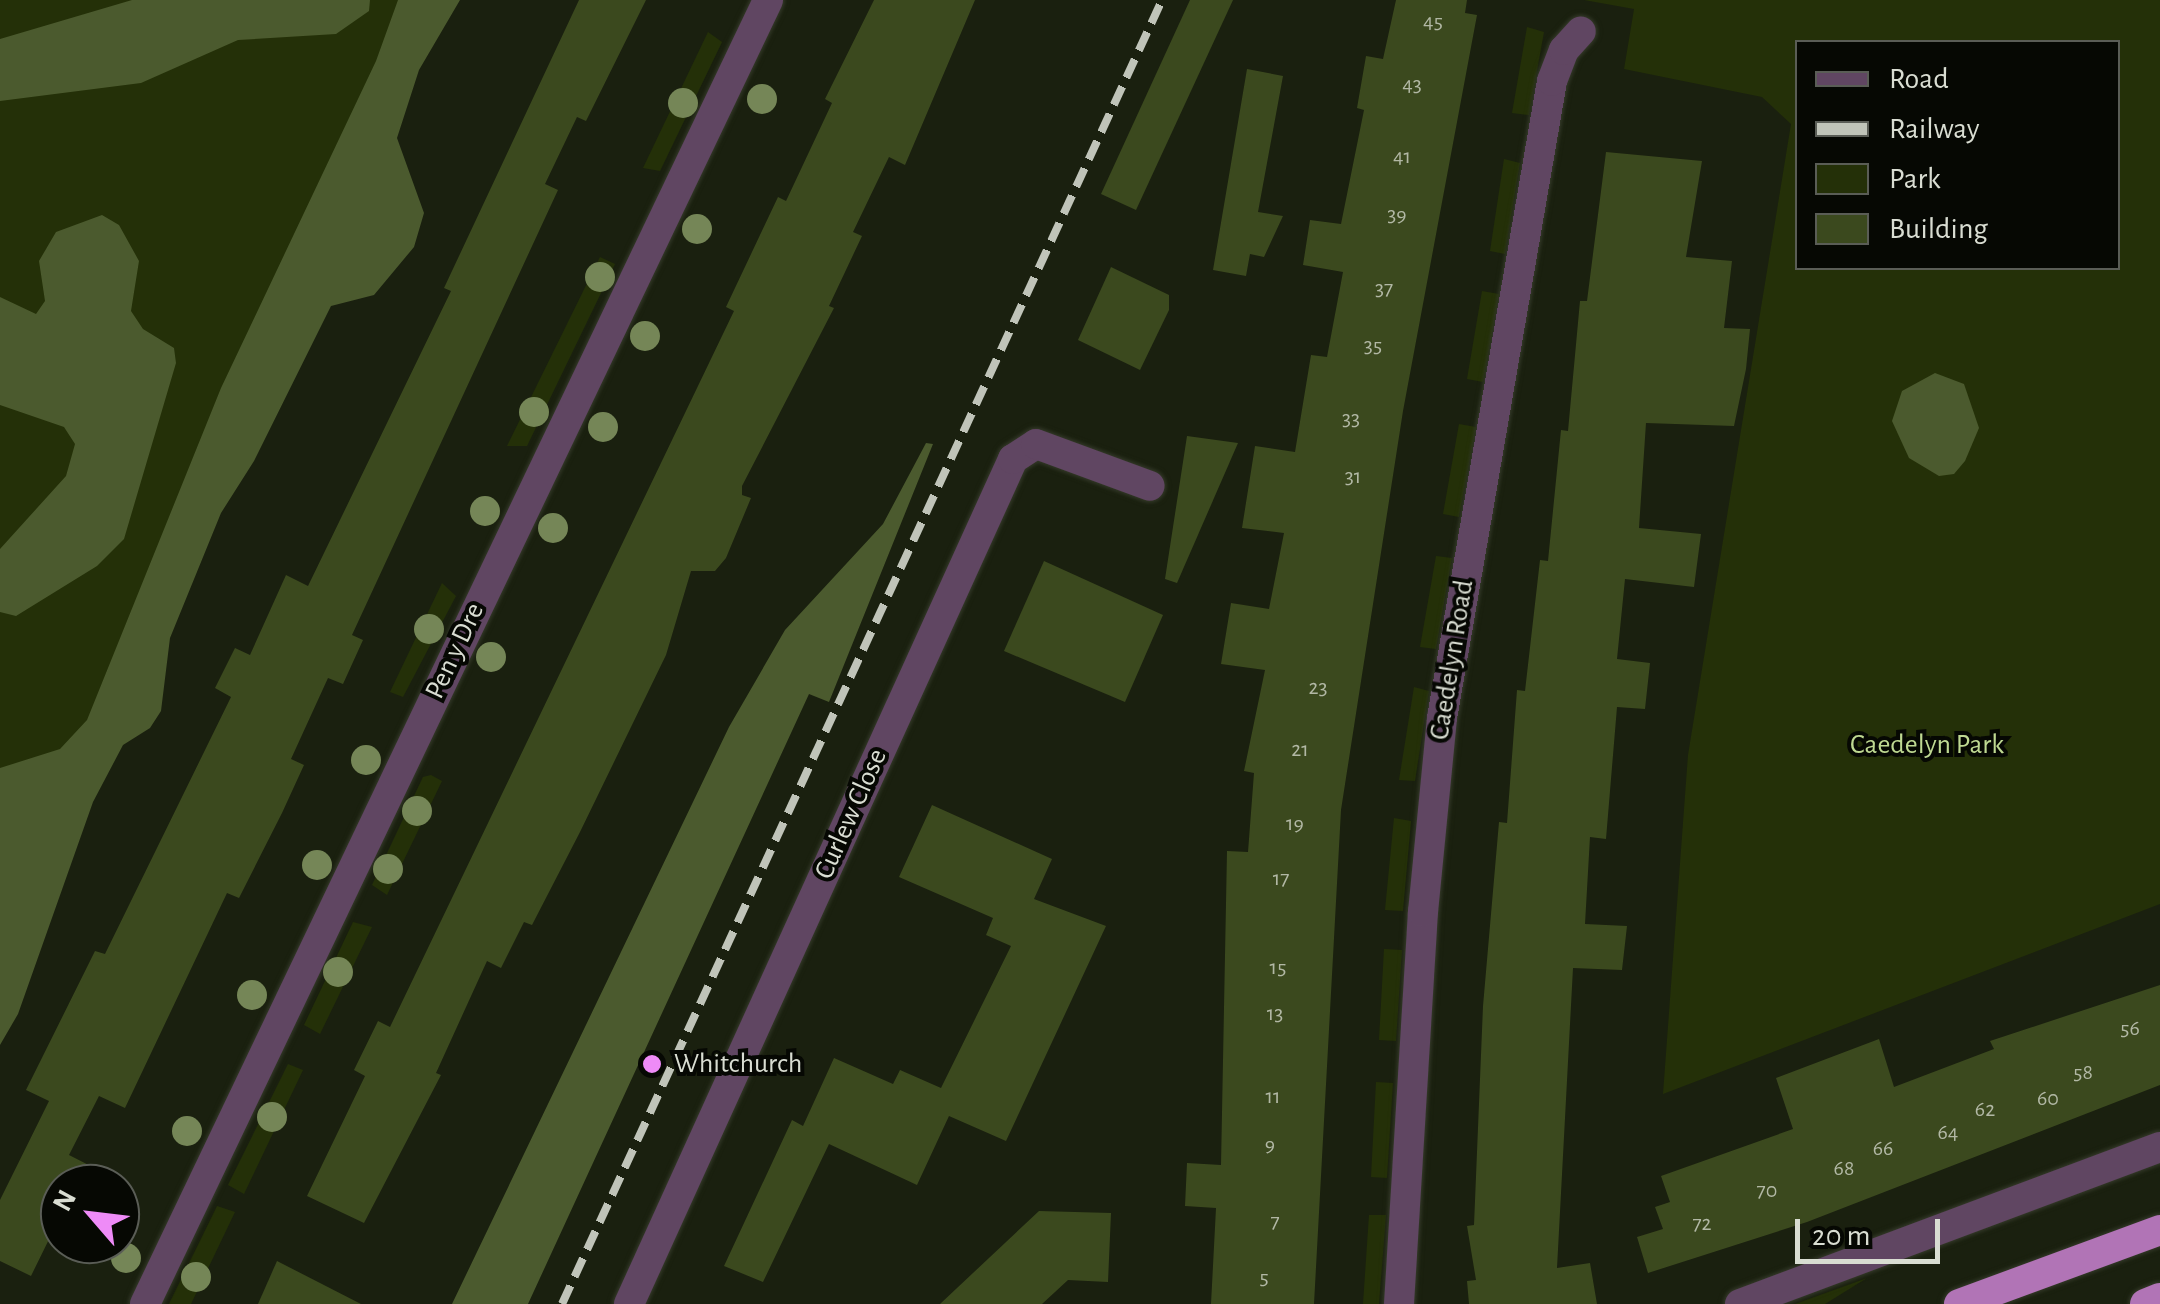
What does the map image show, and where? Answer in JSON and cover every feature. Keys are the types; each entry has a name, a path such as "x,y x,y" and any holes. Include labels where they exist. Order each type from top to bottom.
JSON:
{"highway":[{"path":"1959,1304 2160,1230"},
{"path":"2145,1304 2160,1298"}],"street":[{"name":"Pen y Dre","path":"145,1304 768,0"},
{"name":"Caedelyn Road","path":"1399,1304 1422,912 1442,718 1552,81 1564,50 1582,31"},
{"name":"Curlew Close","path":"629,1304 1014,459 1036,444 1150,486"},
{"path":"1740,1304 2160,1147"}],"green space":[{"path":"0,0 426,0 0,957"},
{"path":"132,0 370,0 369,11 336,34 238,40 141,83 0,101 0,39"},
{"path":"398,0 460,0 419,70 397,138 424,213 414,247 374,295 331,306 254,461 221,513 170,638 161,711 150,728 123,745 93,802 18,1014 0,1045 0,768 60,749 87,720 221,388 376,61"},
{"name":"Caedelyn Park","path":"1584,0 2160,0 2160,904 1663,1094 1688,755 1791,124 1762,97 1624,69 1634,9"},
{"path":"1527,27 1544,32 1529,115 1512,113"},
{"path":"708,32 722,42 660,171 643,168"},
{"path":"1504,159 1520,163 1505,254 1490,251"},
{"path":"102,215 119,225 139,261 131,311 143,329 174,348 176,363 124,539 97,566 16,616 0,612 0,549 66,476 75,444 64,427 0,405 0,297 36,314 45,301 39,261 56,232"},
{"path":"600,257 615,264 527,446 507,446"},
{"path":"1482,291 1499,294 1483,382 1467,379"},
{"path":"1935,373 1964,384 1979,428 1965,461 1954,474 1939,476 1909,458 1892,421 1902,391"},
{"path":"1459,424 1476,427 1459,517 1443,514"},
{"path":"926,443 933,444 829,702 809,694 528,1304 452,1304 729,727 785,630 883,524"},
{"path":"1436,556 1452,558 1436,649 1420,647"},
{"path":"442,583 456,596 403,697 390,692"},
{"path":"1414,687 1429,691 1415,781 1399,780"},
{"path":"431,775 442,781 387,895 372,885 423,777"},
{"path":"1394,818 1411,821 1403,911 1385,910"},
{"path":"353,922 372,927 320,1034 304,1025"},
{"path":"1384,949 1402,950 1396,1041 1379,1040"},
{"path":"288,1064 303,1070 244,1194 228,1185"},
{"path":"1376,1082 1393,1083 1387,1178 1371,1177"},
{"path":"217,1206 235,1212 191,1304 169,1304"},
{"path":"1369,1215 1386,1215 1379,1304 1363,1304"},
{"path":"1867,1278 1825,1304 1795,1304"}],"building":[{"path":"579,0 646,0 586,121 577,117 545,184 558,190 352,635 363,640 343,684 328,678 291,759 304,765 239,898 227,893 125,1108 99,1096 69,1155 87,1164 40,1164 40,1258 31,1276 0,1261 0,1200 49,1101 26,1090 95,951 105,954 231,697 215,688 235,648 250,655 286,575 308,586 451,291 444,288"},
{"path":"874,0 975,0 905,165 889,157 853,232 862,236 829,306 834,308 742,486 742,495 751,498 726,558 715,571 691,571 666,655 580,832 532,925 524,922 501,968 487,961 436,1073 441,1075 364,1223 307,1196 365,1076 354,1070 378,1021 390,1027 734,311 726,307 778,197 786,201 832,103 825,99"},
{"path":"1190,0 1233,0 1136,210 1101,194"},
{"path":"1396,0 1467,0 1465,13 1477,15 1403,411 1341,810 1314,1304 1211,1304 1216,1208 1185,1206 1187,1163 1221,1165 1227,851 1248,852 1254,773 1244,771 1265,670 1221,664 1231,603 1269,609 1284,533 1242,528 1255,446 1295,452 1311,355 1327,357 1343,272 1303,265 1310,220 1341,224 1364,110 1357,108 1366,56 1383,59"},
{"path":"1247,69 1283,76 1258,212 1283,216 1264,257 1250,254 1246,276 1213,270"},
{"path":"1606,152 1702,161 1686,257 1732,261 1724,328 1750,329 1746,369 1734,426 1646,423 1639,528 1701,534 1694,587 1625,579 1617,659 1650,663 1645,709 1617,707 1606,839 1590,837 1585,924 1627,926 1622,970 1573,968 1557,1268 1590,1263 1597,1304 1469,1304 1467,1281 1476,1280 1467,1226 1474,1225 1483,1006 1499,822 1507,823 1517,690 1525,691 1540,560 1548,561 1561,430 1568,431 1580,301 1587,301"},
{"path":"1111,267 1169,295 1169,310 1140,370 1078,340"},
{"path":"1187,436 1238,443 1177,583 1165,579"},
{"path":"1044,561 1163,615 1125,702 1004,651"},
{"path":"932,805 1052,859 1034,899 1106,926 1006,1141 949,1116 917,1185 829,1144 763,1282 724,1266 792,1120 803,1126 834,1058 893,1084 900,1070 941,1088 1011,946 986,935 993,918 899,877"},
{"path":"2160,985 2160,1085 1807,1222 1648,1273 1637,1237 1663,1229 1655,1207 1670,1202 1661,1176 1793,1129 1776,1078 1879,1039 1894,1087 1994,1049 1990,1041"},
{"path":"1039,1211 1111,1213 1108,1282 1068,1280 1042,1304 940,1304"},
{"path":"277,1261 361,1304 258,1304"}],"railway":[{"path":"562,1304 1162,0"}],"place":[{"name":"Whitchurch","path":"652,1064"}]}
